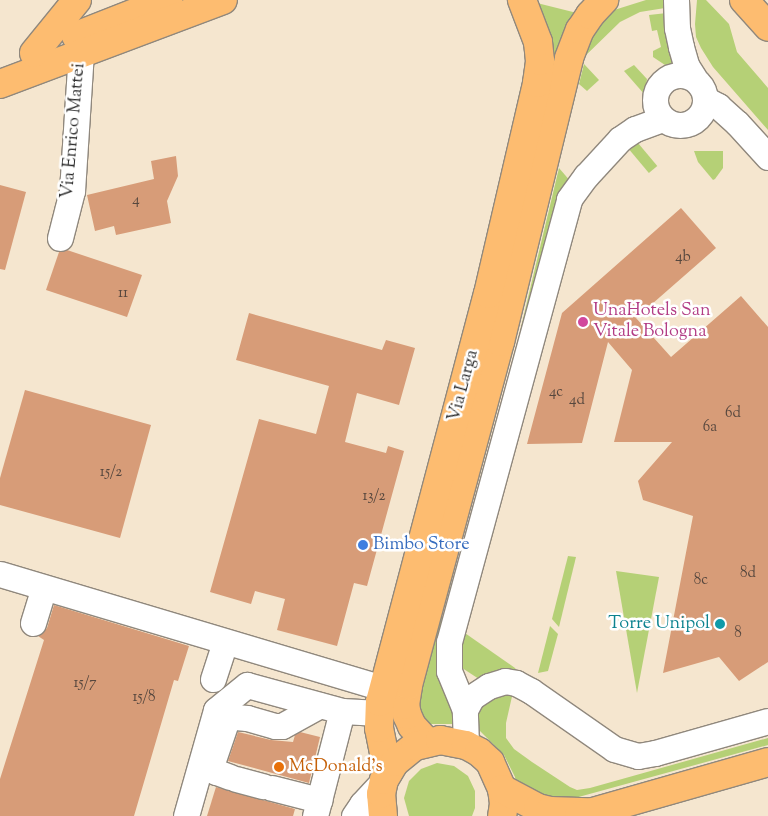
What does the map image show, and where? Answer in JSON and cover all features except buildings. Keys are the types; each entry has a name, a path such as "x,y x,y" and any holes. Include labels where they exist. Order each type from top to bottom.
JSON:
{"main road":[{"path":"34,53 77,0"},
{"name":"Via Enrico Mattei","path":"0,67 168,0"},
{"name":"Via Enrico Mattei","path":"0,84 223,0"},
{"name":"Via Larga","path":"383,816 381,794 386,776 381,701 488,294 530,120 540,61 538,42 522,0"},
{"name":"Via Larga","path":"427,742 412,726 407,715 405,705 408,685 500,342 569,58 580,30 590,15 604,0"},
{"path":"386,776 404,753 427,742 453,741 466,745 479,752 490,762 502,788 504,804 502,816"},
{"path":"502,788 538,808 583,814 768,762"}],"street":[{"path":"676,0 677,28 686,65 700,84 705,99 700,115 686,124 678,125 662,119 657,112 654,96 662,81 677,74 694,78"},
{"name":"Via Enrico Mattei","path":"60,238 72,191 81,53"},
{"path":"705,99 718,106 768,157"},
{"path":"466,745 465,710 450,671 449,642 569,200 586,176 620,139 635,129 662,119"},
{"path":"0,574 225,642 381,701"},
{"path":"32,624 44,588"},
{"path":"213,679 225,642"},
{"path":"465,710 472,697 489,686 505,681 516,683 531,691 614,749 638,756 655,753 768,721"},
{"path":"186,816 216,710 247,685 331,708"},
{"path":"331,708 317,808 268,787 216,772 212,763 227,719 241,717 275,726 282,726 331,708 381,701"},
{"path":"354,816 386,776"}],"green space":[{"path":"646,0 672,0 665,8 640,12 620,22 581,60 581,46 611,11"},
{"path":"697,0 706,0 729,24 737,52 768,88 768,130 713,67 701,48 696,37"},
{"path":"537,3 577,13 556,73"},
{"path":"667,13 674,63 665,65 653,57 653,51 661,47 657,30 652,31 649,15"},
{"path":"584,64 599,80 587,91 579,84"},
{"path":"634,65 647,79 645,95 624,71"},
{"path":"638,143 657,166 649,173 630,150"},
{"path":"694,151 723,151 723,168 715,179 713,180 698,162"},
{"path":"559,168 571,182 510,373"},
{"path":"568,556 576,557 559,627 552,619"},
{"path":"616,571 659,577 637,693"},
{"path":"441,614 456,724 427,724 414,708"},
{"path":"550,626 558,634 548,671 538,673"},
{"path":"462,631 517,671 479,679 456,664"},
{"path":"513,692 506,723 506,738 514,749 577,790 768,738 768,745 564,801 553,802 516,784 515,777 504,755 478,729 477,717 479,710 491,694"},
{"path":"437,763 454,766 468,776 475,791 475,808 472,816 409,816 404,798 409,781 421,769"}],"place":[{"name":"UnaHotels San Vitale Bologna","path":"583,322"},
{"name":"Bimbo Store","path":"363,545"},
{"name":"Torre Unipol","path":"720,624"},
{"name":"McDonald's","path":"279,767"}]}
